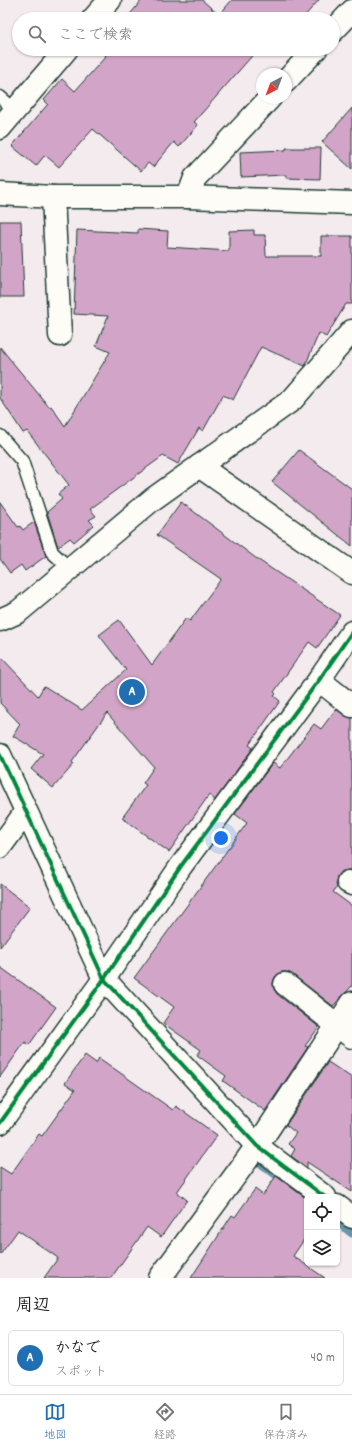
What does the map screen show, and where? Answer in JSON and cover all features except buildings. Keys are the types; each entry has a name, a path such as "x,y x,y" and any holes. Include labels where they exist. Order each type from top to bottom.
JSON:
{"street":[{"path":"99,12 110,0"},
{"path":"340,24 352,11"},
{"path":"0,128 7,104 60,56"},
{"path":"292,75 309,56"},
{"path":"188,197 195,178 264,104"},
{"path":"0,194 53,197 188,197 352,203"},
{"path":"53,197 60,335"},
{"path":"0,620 18,612 153,499 292,400 352,331"},
{"path":"199,466 352,573"},
{"path":"0,1123 104,979 181,866 319,680 352,632"},
{"path":"319,680 352,706"},
{"path":"0,755 104,979 257,1146 321,1194"},
{"path":"0,847 26,813"},
{"path":"285,984 344,1031"},
{"path":"160,1278 344,1031 352,1003"},
{"path":"340,1208 352,1217"}],"lane":[{"path":"0,436 22,461 52,552 69,568"}],"waterway":[{"path":"262,1164 304,1196"},
{"path":"340,1223 352,1233"}],"cycle path":[{"path":"0,1123 104,979 181,866 319,680 352,632"},
{"path":"0,755 104,979 257,1146 321,1194"}],"place":[{"name":"かなで","path":"132,692"}]}
